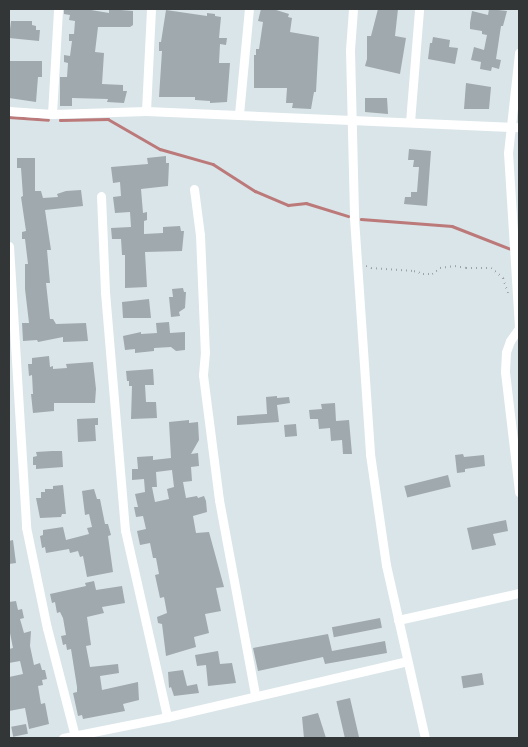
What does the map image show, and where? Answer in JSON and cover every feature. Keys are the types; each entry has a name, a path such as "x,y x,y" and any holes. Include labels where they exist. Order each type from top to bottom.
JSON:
{"street":[{"path":"52,114 58,9"},
{"path":"146,111 152,9"},
{"path":"239,114 249,9"},
{"path":"353,9 350,50 357,264 372,472 382,545 425,738"},
{"path":"410,122 419,9"},
{"path":"519,53 515,127 508,153 519,327 506,352 505,372 519,492"},
{"path":"9,111 52,114 146,111 515,127"},
{"path":"194,190 202,274 205,352 203,375 219,500 255,695"},
{"path":"100,196 105,292 125,530 167,717"},
{"path":"9,246 26,527 47,628 75,736"},
{"path":"398,620 519,593"},
{"path":"63,738 167,717 407,661"}],"path":[{"path":"357,264 371,268 414,271 423,274 432,274 440,268 455,266 491,268 503,278 509,296"}],"building":[{"path":"64,9 85,9 109,13 109,9 133,11 133,25 130,27 98,27 95,52 104,53 102,84 123,85 123,91 127,91 124,103 107,102 108,99 72,98 72,106 60,106 60,77 67,77 68,63 64,62 64,55 70,56 72,41 69,41 69,34 74,34 75,21 69,20 70,15 64,14"},
{"path":"261,9 273,9 289,14 288,17 292,18 290,32 319,37 316,92 314,92 311,109 292,108 293,103 286,103 287,88 254,88 254,55 256,55 256,49 259,49 263,22 258,21"},
{"path":"378,9 398,9 395,36 406,38 400,74 365,66 367,59 367,36 371,36"},
{"path":"489,9 507,11 503,26 501,26 496,59 501,60 499,69 492,67 491,71 480,69 481,62 471,60 474,47 484,50 487,35 482,34 482,31 470,29 472,11 488,15"},
{"path":"166,10 207,16 207,13 215,14 215,16 221,17 219,38 227,38 226,45 220,44 219,63 230,63 227,102 210,103 210,101 195,100 195,97 159,97 162,51 159,51 159,42 161,42"},
{"path":"11,21 32,21 32,25 36,26 36,30 40,30 39,41 9,38"},
{"path":"433,37 450,40 449,47 458,48 455,64 428,59 430,43 432,43"},
{"path":"9,61 42,61 42,77 38,77 36,102 9,98"},
{"path":"466,83 491,87 489,109 464,109"},
{"path":"365,98 387,98 388,114 365,112"},
{"path":"409,149 431,151 427,206 404,204 405,197 411,197 411,192 417,192 419,167 413,167 414,160 408,160"},
{"path":"166,156 166,163 169,163 168,186 141,189 143,213 147,212 147,220 144,221 144,234 163,233 163,227 180,226 181,231 184,231 182,251 145,252 147,287 125,288 125,255 122,255 121,239 112,239 111,228 131,227 130,212 115,213 113,197 121,196 120,182 113,183 111,167 148,164 147,158"},
{"path":"17,158 35,158 35,191 41,191 43,198 58,197 57,194 66,191 81,190 83,206 45,210 51,250 47,250 50,283 46,283 50,319 53,319 56,324 86,323 88,341 63,342 63,337 38,342 37,340 23,341 22,323 29,323 25,289 25,264 28,264 25,239 22,239 22,232 26,231 21,197 23,196 21,168 17,168"},
{"path":"183,288 184,292 186,292 185,308 179,312 180,316 171,317 169,297 173,297 172,289"},
{"path":"149,299 151,318 123,318 122,302"},
{"path":"169,322 170,333 185,332 185,350 176,351 171,347 154,348 154,351 135,353 135,349 125,350 123,336 141,332 141,334 157,333 156,323"},
{"path":"49,356 50,367 53,366 53,369 67,368 66,364 93,362 96,389 95,403 54,403 54,411 33,413 32,375 29,376 28,364 32,364 32,358"},
{"path":"153,369 154,385 145,385 146,402 156,402 157,418 131,419 132,386 129,386 129,381 127,381 126,371"},
{"path":"277,396 277,398 289,397 290,403 277,405 279,422 237,425 237,416 267,414 266,397"},
{"path":"335,403 336,421 349,420 352,454 343,454 342,440 331,441 330,428 319,429 318,419 310,419 309,410 322,409 321,404"},
{"path":"98,418 98,425 95,425 96,441 78,442 77,419"},
{"path":"189,420 189,423 198,422 199,440 191,454 198,453 199,466 191,467 192,481 183,482 186,498 204,496 206,501 207,512 193,516 196,533 209,532 224,587 216,588 221,611 205,614 209,633 194,637 196,647 166,656 162,624 158,623 157,617 167,613 164,597 160,598 155,575 159,574 156,558 153,558 150,543 140,545 137,531 146,529 143,516 136,517 134,507 138,507 135,494 145,492 144,479 132,480 132,469 138,469 137,457 153,456 153,460 171,458 169,422","holes":["172,470 174,487 167,489 169,499 155,502 152,487 157,487 156,472"]},
{"path":"296,424 297,436 285,437 284,425"},
{"path":"62,451 63,467 36,469 36,465 33,465 33,457 37,456 36,452"},
{"path":"463,454 464,457 484,455 485,466 465,469 465,472 457,473 455,455"},
{"path":"448,475 451,487 407,498 404,486"},
{"path":"63,485 66,514 62,514 61,517 40,518 36,498 41,498 41,492 45,492 45,489 53,489 53,486"},
{"path":"94,489 97,499 100,499 105,524 108,524 111,535 108,536 113,572 87,577 83,556 80,557 78,551 70,553 69,549 46,553 45,547 42,548 40,536 43,535 43,530 63,527 66,540 89,534 87,528 92,527 89,514 85,515 82,491"},
{"path":"506,520 508,531 493,534 496,545 472,550 467,528"},
{"path":"13,540 16,563 9,564 9,541"},
{"path":"94,581 96,590 122,586 125,603 102,607 104,613 87,617 91,645 86,646 90,667 118,664 119,673 100,676 102,690 138,682 139,700 123,704 125,711 83,719 82,715 78,716 73,693 77,692 77,687 71,649 67,650 66,644 63,645 61,636 66,635 63,618 60,612 57,613 55,602 52,603 50,594 86,586 85,583"},
{"path":"16,601 18,610 22,609 24,618 20,619 24,633 31,631 30,646 34,665 40,663 42,670 45,670 47,679 42,680 43,685 38,686 41,704 45,703 49,724 29,729 25,708 9,711 9,677 23,674 20,661 9,663 9,649 13,648 9,628 9,602"},
{"path":"380,618 382,628 334,637 332,627"},
{"path":"328,634 332,651 385,641 387,653 325,664 323,657 258,671 253,648"},
{"path":"218,651 220,664 232,663 236,683 208,686 206,665 197,666 195,655"},
{"path":"183,670 187,686 197,684 199,693 174,696 171,687 169,688 168,672"},
{"path":"482,673 484,685 463,688 461,676"},
{"path":"350,698 359,738 345,738 336,701"},
{"path":"318,713 326,738 304,738 302,717"},
{"path":"26,724 28,734 13,737 11,727"}],"waterway":[{"path":"9,117 48,120"},
{"path":"60,120 108,119 160,149 213,164 255,191 288,205 306,203 348,216"},
{"path":"361,219 452,226 511,249"}]}
